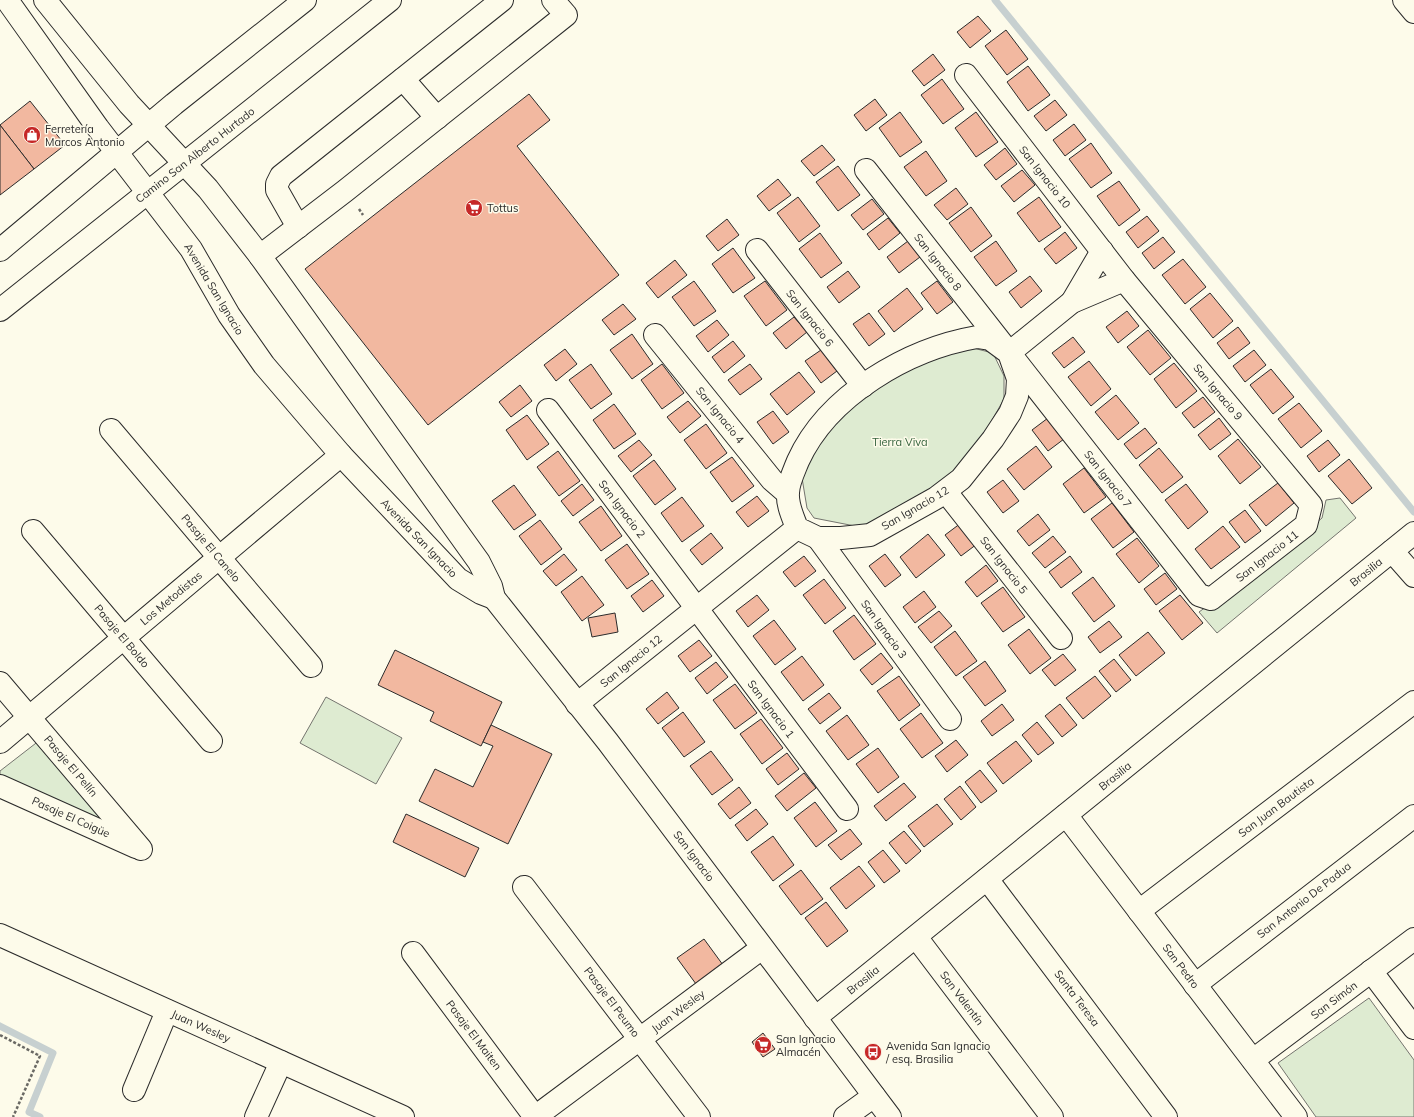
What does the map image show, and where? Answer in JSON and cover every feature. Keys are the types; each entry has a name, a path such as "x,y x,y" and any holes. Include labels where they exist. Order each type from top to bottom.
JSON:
{"street":[{"name":"Avenida San Ignacio","path":"7,0 98,128 191,249 229,315 287,395 341,455 458,579 481,593 494,598"},
{"path":"45,0 108,80 185,162 208,189 260,256 479,562 488,580 494,598"},
{"path":"0,250 118,153 149,125 305,0"},
{"name":"Camino San Alberto Hurtado","path":"0,310 390,0"},
{"path":"298,227 279,195 277,184 281,176 502,0"},
{"path":"260,256 566,15 553,0"},
{"name":"San Ignacio 10","path":"966,75 1124,280"},
{"path":"403,78 436,118"},
{"name":"San Ignacio 8","path":"866,170 1009,353"},
{"name":"San Ignacio 6","path":"757,250 863,386"},
{"path":"1072,302 1102,251"},
{"path":"797,528 790,511 788,493 794,471 803,452 815,434 844,402 863,386 894,366 918,354 955,341 977,337 990,339 1009,353 1072,302 1124,280"},
{"name":"San Ignacio 9","path":"1124,280 1311,505"},
{"name":"San Ignacio 4","path":"655,335 772,480 788,493"},
{"name":"San Ignacio 12","path":"577,704 797,528 818,538 840,538 870,535 946,492 961,479 984,452 1010,413 1017,396 1018,379 1009,353"},
{"name":"San Ignacio 7","path":"1009,353 1199,595 1211,599"},
{"name":"San Ignacio 2","path":"548,410 696,609"},
{"name":"Pasaje El Canelo","path":"111,430 311,666"},
{"name":"Los Metodistas","path":"0,742 341,455"},
{"name":"San Ignacio 5","path":"946,492 1061,638"},
{"name":"San Ignacio 11","path":"1211,599 1306,525 1311,505"},
{"name":"Pasaje El Boldo","path":"33,531 211,741"},
{"name":"Brasilia","path":"815,1018 1413,534"},
{"name":"San Ignacio 3","path":"818,538 950,719"},
{"path":"1392,551 1414,576"},
{"name":"San Ignacio","path":"494,598 613,748 890,1117"},
{"name":"San Ignacio 1","path":"696,609 846,809"},
{"name":"Pasaje El Pellín","path":"0,682 141,849"},
{"name":"San Juan Bautista","path":"1139,911 1414,702"},
{"name":"Pasaje El Coigüe","path":"0,786 141,849"},
{"name":"San Pedro","path":"1066,816 1296,1117"},
{"name":"San Antonio De Padua","path":"1195,985 1414,816"},
{"name":"Santa Teresa","path":"988,879 1166,1117"},
{"name":"Pasaje El Peumo","path":"524,887 699,1117"},
{"name":"Juan Wesley","path":"0,935 281,1062 393,1115"},
{"name":"San Valentín","path":"916,937 1052,1117"},
{"name":"San Simón","path":"1253,1060 1414,939"},
{"name":"Juan Wesley","path":"535,1117 762,948"},
{"name":"Pasaje El Maiten","path":"413,954 535,1117"},
{"path":"1371,971 1414,1028"},
{"path":"134,1090 168,1011"},
{"path":"256,1117 281,1062"},
{"path":"845,1117 874,1096"}],"path":[{"path":"0,1036 40,1056 13,1117"}],"green space":[{"name":"Tierra Viva","path":"973,348 993,353 1004,376 1004,399 983,436 945,481 918,500 860,527 814,518 807,508 801,472 821,437 861,398 909,368 954,352"},
{"path":"1340,498 1356,518 1217,633 1199,612 1210,604 1220,603 1322,518 1326,500"},
{"path":"326,697 402,738 376,784 300,743"},
{"path":"40,740 108,824 0,779 0,771"},
{"path":"1369,998 1414,1060 1414,1117 1316,1117 1278,1063"}],"building":[{"path":"978,16 991,31 970,48 957,32"},
{"path":"1006,30 1028,59 1007,75 985,46"},
{"path":"933,54 945,70 924,86 912,71"},
{"path":"1028,66 1050,95 1028,111 1007,82"},
{"path":"942,79 964,109 943,124 921,95"},
{"name":"Tottus","path":"529,94 550,120 517,146 619,275 428,425 305,269"},
{"path":"875,99 887,115 866,131 854,115"},
{"path":"1055,100 1067,115 1046,131 1034,116"},
{"name":"Ferretería Marcos Antonio","path":"30,101 65,145 34,169 0,125"},
{"path":"900,112 922,142 900,157 879,128"},
{"path":"976,112 998,142 976,157 955,128"},
{"path":"1074,124 1086,140 1065,156 1053,140"},
{"path":"0,125 34,169 0,195"},
{"path":"1091,143 1112,173 1091,188 1069,159"},
{"path":"822,145 835,160 814,176 801,161"},
{"path":"1005,148 1017,164 996,180 984,165"},
{"path":"926,151 947,181 926,196 904,167"},
{"path":"838,166 860,195 838,211 816,182"},
{"path":"1022,170 1035,185 1014,202 1001,186"},
{"path":"778,179 791,195 769,211 757,196"},
{"path":"1119,181 1140,210 1119,226 1097,196"},
{"path":"956,188 968,204 947,220 934,205"},
{"path":"798,197 820,226 799,242 777,213"},
{"path":"1039,197 1061,227 1039,242 1017,213"},
{"path":"872,199 884,214 863,230 851,215"},
{"path":"971,207 992,236 971,252 949,223"},
{"path":"1147,216 1159,231 1138,248 1126,232"},
{"path":"888,218 900,233 879,250 867,234"},
{"path":"727,219 739,235 718,251 706,236"},
{"path":"1065,232 1077,248 1056,264 1044,249"},
{"path":"820,233 842,263 821,278 799,249"},
{"path":"1163,237 1175,252 1154,269 1142,253"},
{"path":"908,241 920,257 899,273 887,257"},
{"path":"996,241 1017,271 996,286 974,257"},
{"path":"733,248 755,278 733,293 712,264"},
{"path":"1183,259 1206,287 1185,304 1162,275"},
{"path":"675,260 687,275 658,298 646,283"},
{"path":"848,271 860,287 839,303 827,287"},
{"path":"1030,276 1042,291 1021,308 1009,292"},
{"path":"694,281 716,311 694,326 672,297"},
{"path":"765,281 787,310 766,326 744,296"},
{"path":"937,281 953,302 937,314 921,293"},
{"path":"907,288 923,309 894,332 878,311"},
{"path":"1210,293 1233,321 1213,338 1190,309"},
{"path":"623,304 636,319 614,335 602,320"},
{"path":"1127,311 1139,326 1118,343 1106,327"},
{"path":"869,313 885,334 869,346 853,324"},
{"path":"794,317 807,332 786,349 773,333"},
{"path":"717,320 729,335 708,352 696,336"},
{"path":"1238,327 1250,343 1229,359 1217,343"},
{"path":"1148,330 1171,358 1150,375 1127,347"},
{"path":"632,334 653,364 632,379 610,350"},
{"path":"1073,337 1085,352 1064,368 1052,353"},
{"path":"733,341 745,356 724,373 712,357"},
{"path":"565,349 577,364 556,381 544,365"},
{"path":"821,350 837,371 821,383 805,361"},
{"path":"1254,350 1266,365 1245,382 1233,366"},
{"path":"1089,361 1111,389 1091,406 1068,377"},
{"path":"1174,363 1197,391 1176,408 1154,379"},
{"path":"591,364 612,394 591,409 569,380"},
{"path":"662,364 684,393 662,409 641,380"},
{"path":"750,364 762,379 740,395 728,380"},
{"path":"1271,369 1294,397 1273,414 1250,385"},
{"path":"799,372 815,392 787,415 770,394"},
{"path":"520,385 532,401 511,417 499,402"},
{"path":"1116,395 1139,423 1118,440 1095,412"},
{"path":"1203,397 1215,412 1194,428 1182,413"},
{"path":"688,401 701,416 680,433 667,417"},
{"path":"1299,403 1322,431 1301,448 1278,419"},
{"path":"614,404 636,434 614,449 593,420"},
{"path":"773,411 789,432 773,444 757,422"},
{"path":"527,415 549,444 527,460 506,430"},
{"path":"1048,418 1064,439 1048,451 1032,430"},
{"path":"1219,418 1231,434 1210,450 1198,435"},
{"path":"706,424 727,453 706,469 684,440"},
{"path":"1145,428 1157,443 1136,459 1124,444"},
{"path":"1238,439 1261,467 1240,484 1218,456"},
{"path":"639,440 652,455 631,472 618,456"},
{"path":"1328,440 1340,455 1319,472 1307,456"},
{"path":"1036,446 1052,467 1024,490 1007,469"},
{"path":"1159,448 1183,477 1162,493 1139,465"},
{"path":"558,451 580,481 559,496 537,467"},
{"path":"732,457 754,486 732,502 710,472"},
{"path":"1349,459 1372,488 1352,504 1328,476"},
{"path":"654,460 676,489 655,505 633,476"},
{"path":"1084,468 1106,497 1084,513 1063,484"},
{"path":"1003,480 1019,501 1003,513 987,492"},
{"path":"1278,483 1294,503 1266,526 1249,505"},
{"path":"582,484 594,500 573,516 561,501"},
{"path":"1186,484 1208,512 1188,529 1165,500"},
{"path":"514,485 536,515 514,530 492,501"},
{"path":"757,496 769,511 748,527 736,512"},
{"path":"682,497 704,526 682,542 661,513"},
{"path":"1112,503 1134,532 1113,548 1091,519"},
{"path":"601,506 622,536 601,551 579,522"},
{"path":"1245,510 1261,531 1245,543 1229,522"},
{"path":"1038,514 1050,530 1029,546 1017,531"},
{"path":"540,520 562,549 541,565 519,536"},
{"path":"961,523 977,544 961,556 945,535"},
{"path":"1223,526 1240,547 1211,569 1195,549"},
{"path":"711,533 723,548 702,565 690,550"},
{"path":"928,534 945,555 916,578 900,557"},
{"path":"1053,536 1066,552 1045,568 1032,553"},
{"path":"1137,538 1159,566 1139,583 1116,554"},
{"path":"627,544 649,574 627,589 605,560"},
{"path":"564,554 577,570 556,586 543,571"},
{"path":"885,554 901,575 885,587 869,566"},
{"path":"804,556 816,571 795,587 783,572"},
{"path":"1070,556 1082,572 1061,588 1049,572"},
{"path":"986,565 998,581 977,597 965,582"},
{"path":"1165,573 1177,589 1156,605 1144,589"},
{"path":"582,576 604,605 582,621 561,592"},
{"path":"1093,577 1115,606 1094,622 1072,593"},
{"path":"824,579 846,608 825,624 803,595"},
{"path":"652,580 664,596 643,612 631,596"},
{"path":"1003,587 1025,617 1003,632 981,603"},
{"path":"924,591 936,607 915,623 903,607"},
{"path":"757,595 769,610 748,627 736,611"},
{"path":"1180,595 1203,623 1182,640 1159,611"},
{"path":"939,611 952,626 931,643 918,627"},
{"path":"615,613 618,632 592,637 588,618"},
{"path":"854,615 876,644 854,660 833,631"},
{"path":"774,620 796,649 775,665 753,636"},
{"path":"1109,621 1122,637 1100,653 1088,637"},
{"path":"1029,629 1051,658 1030,674 1008,645"},
{"path":"955,631 977,661 956,676 934,647"},
{"path":"1148,632 1165,653 1136,676 1119,655"},
{"path":"699,640 712,656 690,672 678,656"},
{"path":"395,650 502,702 481,746 430,721 434,712 378,685"},
{"path":"881,653 893,668 872,685 860,670"},
{"path":"1063,654 1076,670 1055,686 1042,670"},
{"path":"802,656 824,685 803,701 781,672"},
{"path":"1114,659 1131,680 1116,692 1099,671"},
{"path":"985,661 1006,691 985,706 963,677"},
{"path":"716,662 728,677 707,694 695,678"},
{"path":"899,676 920,705 899,721 877,691"},
{"path":"1095,676 1111,696 1083,719 1066,698"},
{"path":"735,684 757,713 735,729 713,700"},
{"path":"667,692 679,708 658,724 646,709"},
{"path":"829,693 841,708 820,724 808,709"},
{"path":"1002,704 1014,720 992,736 981,721"},
{"path":"1060,704 1077,725 1062,737 1045,716"},
{"path":"683,712 705,742 684,757 662,728"},
{"path":"921,713 943,743 922,758 900,729"},
{"path":"847,715 869,745 848,760 826,731"},
{"path":"761,719 783,748 762,764 740,734"},
{"path":"1037,722 1054,743 1038,755 1022,735"},
{"path":"491,725 552,754 508,844 419,801 435,769 473,787 493,746 483,742"},
{"path":"956,740 968,755 947,772 935,756"},
{"path":"1016,741 1032,761 1003,784 987,763"},
{"path":"878,748 899,777 878,793 856,764"},
{"path":"711,751 733,780 712,795 690,766"},
{"path":"787,753 799,769 778,785 766,769"},
{"path":"980,770 997,791 981,803 965,782"},
{"path":"804,773 816,788 787,811 775,796"},
{"path":"904,783 916,797 886,821 874,806"},
{"path":"960,786 976,807 961,820 944,799"},
{"path":"739,787 751,803 730,819 718,804"},
{"path":"815,802 837,831 816,847 794,818"},
{"path":"937,804 953,824 924,847 908,826"},
{"path":"756,809 768,824 747,841 735,825"},
{"path":"406,814 479,848 465,877 393,842"},
{"path":"850,829 862,844 841,860 828,845"},
{"path":"904,831 921,851 906,864 889,843"},
{"path":"773,836 794,865 773,881 751,852"},
{"path":"883,850 900,871 884,883 868,862"},
{"path":"859,866 875,886 846,909 830,888"},
{"path":"801,870 823,899 801,915 779,886"},
{"path":"826,902 848,931 827,947 805,918"},
{"path":"704,939 723,965 696,984 677,958"},
{"name":"San Ignacio Almacén","path":"763,1033 775,1049 763,1057 752,1042"}],"waterway":[{"path":"995,0 1414,512"},
{"path":"0,1026 53,1053 29,1112 40,1117"}],"place":[{"name":"Ferretería Marcos Antonio","path":"32,135"},
{"name":"Tottus","path":"474,208"},
{"name":"San Ignacio Almacén","path":"763,1045"},
{"name":"Avenida San Ignacio / esq. Brasilia","path":"873,1052"}]}
